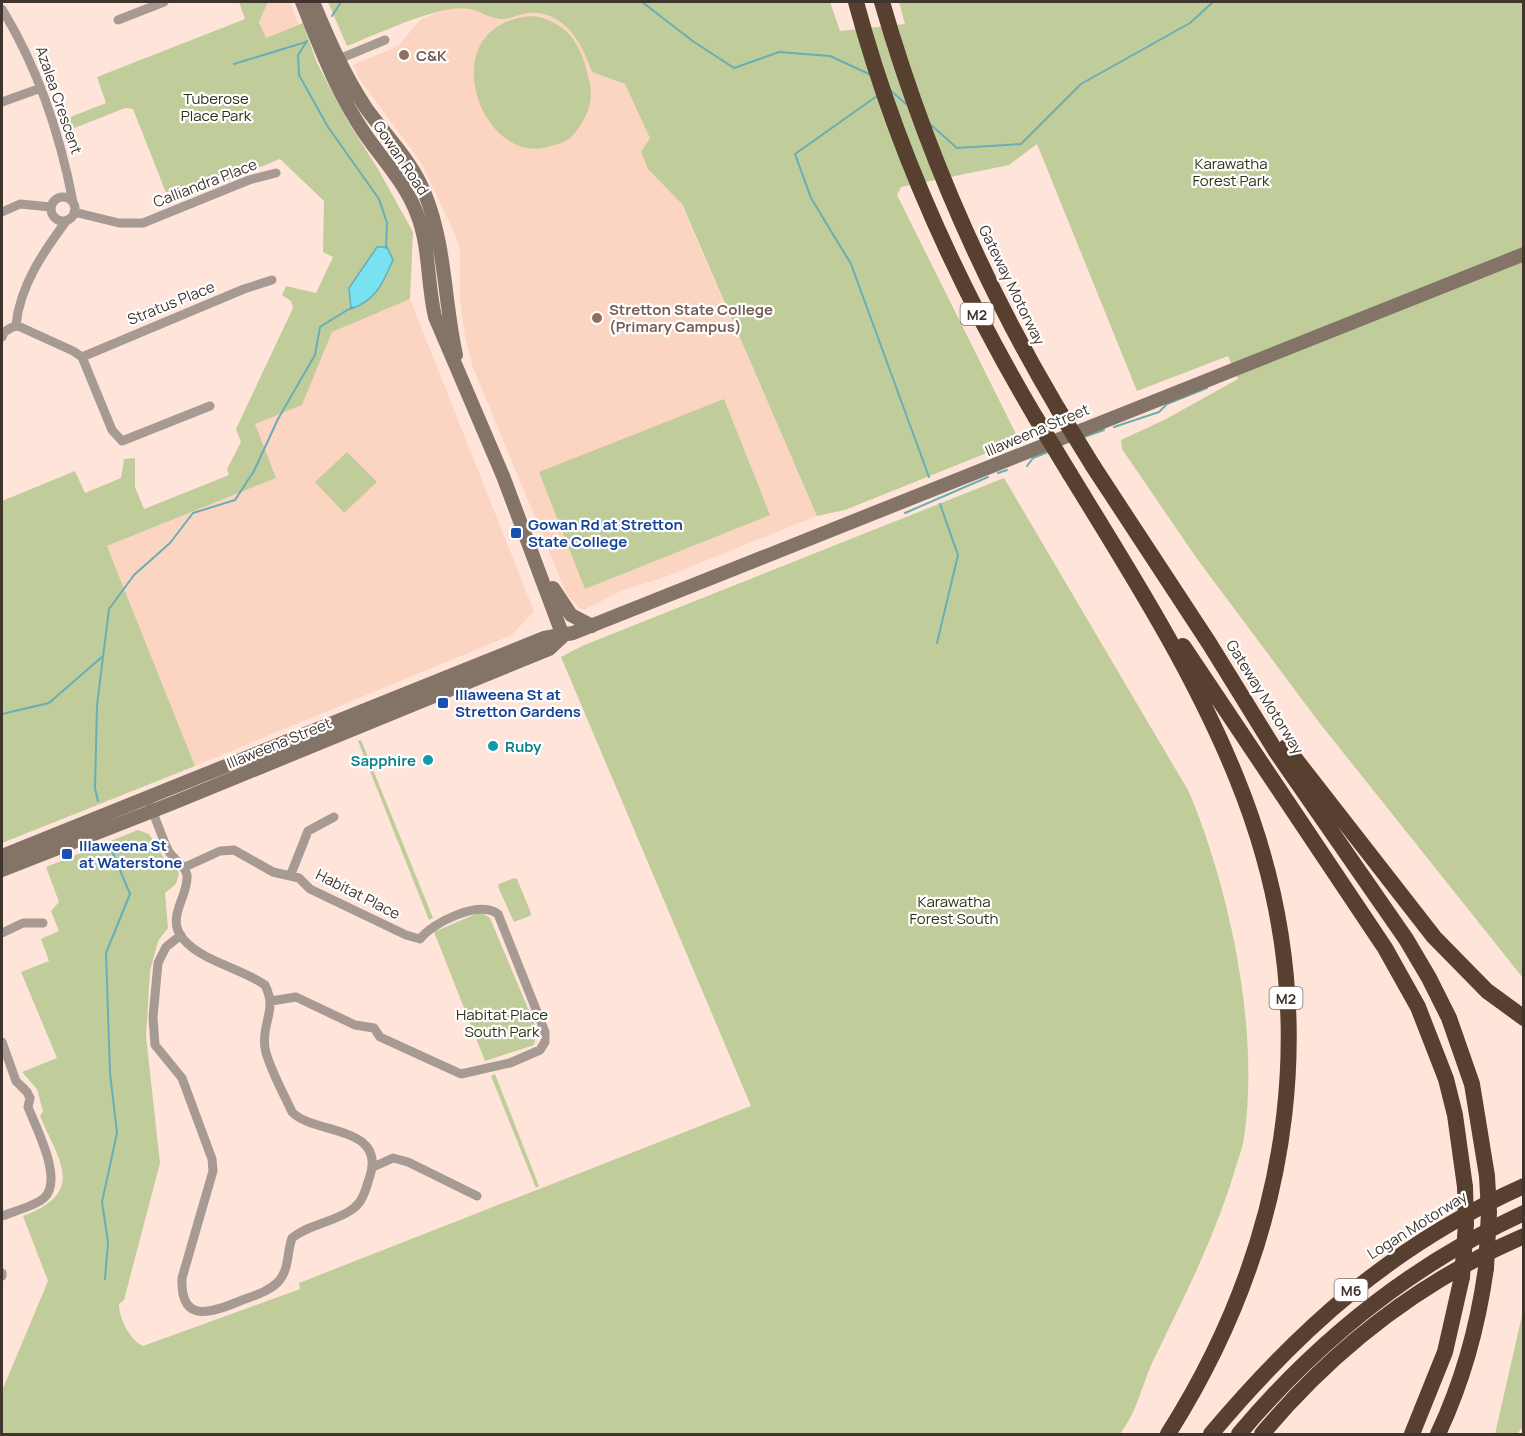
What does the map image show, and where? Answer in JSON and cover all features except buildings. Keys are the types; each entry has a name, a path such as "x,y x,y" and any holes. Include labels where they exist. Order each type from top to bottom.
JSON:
{"highway":[{"name":"Gateway Motorway","path":"882,3 915,104 950,195 999,301 1058,409 1092,466 1209,643 1278,753 1406,939 1449,1018 1472,1084 1487,1176 1489,1212 1486,1268 1471,1348 1453,1401 1438,1434"},
{"name":"M2","path":"857,6 886,98 927,205 971,302 1036,418 1129,570 1220,737 1252,818 1275,906 1286,989 1288,1031 1287,1078 1279,1157 1261,1236 1234,1312 1207,1369 1168,1434"},
{"path":"1129,570 1142,583 1402,977 1430,1036 1446,1079 1455,1115 1465,1187 1466,1224 1462,1277 1445,1352 1432,1391 1412,1434"},
{"path":"1209,643 1224,658 1288,749 1419,920 1467,972 1524,1018"},
{"name":"Logan Motorway","path":"1211,1434 1274,1362 1342,1297 1429,1235 1524,1186"},
{"name":"M6","path":"1239,1434 1300,1367 1366,1308 1471,1238 1524,1213"},
{"path":"1262,1434 1310,1381 1389,1312 1451,1272 1524,1236"}],"main road":[{"name":"Gowan Road","path":"302,2 327,64 351,111 392,170 417,213 425,244 429,291 435,317 533,556 563,636"},
{"name":"Gowan Road","path":"313,2 353,88 397,146 425,194 436,225 446,272 447,310 460,375"},
{"name":"Illaweena Street","path":"2,870 150,805 213,772 549,649 563,636 1524,254"},
{"path":"533,556 562,605 578,620 592,626"},
{"name":"Illaweena Street","path":"2,856 225,782 360,720"},
{"path":"213,772 225,782"}],"street":[{"path":"118,20 164,2"},
{"name":"Azalea Crescent","path":"2,9 25,46 41,87 61,146 73,202"},
{"path":"339,59 385,40"},
{"path":"2,102 41,87"},
{"name":"Azalea Crescent","path":"58,198 66,171"},
{"name":"Calliandra Place","path":"74,212 119,223 142,223 249,180 276,173"},
{"path":"16,325 18,306 51,240 74,212 73,202 64,197 58,198 51,207"},
{"path":"2,212 20,204 51,207"},
{"path":"51,207 54,217 51,240"},
{"path":"54,217 67,220"},
{"name":"Stratus Place","path":"82,357 244,289 272,280"},
{"path":"2,337 4,332 16,325"},
{"path":"16,325 82,357 112,430 122,441 210,406"},
{"path":"150,805 169,850 185,867 187,878 178,906 176,925 181,935 196,949 265,984 271,1001 265,1048 292,1112 299,1120 320,1124 360,1140 370,1149 373,1167 362,1198 353,1209 303,1229 292,1238 285,1271 279,1281 265,1291 213,1312 197,1312 188,1305 181,1293 182,1278 213,1171 212,1160 182,1078 155,1045 153,1017 158,963 166,947 181,935"},
{"path":"291,874 308,831 334,818"},
{"name":"Habitat Place","path":"185,867 220,851 234,850 273,872 291,874 310,889 405,935 420,939 429,928 481,907 498,914 545,1032 545,1042 540,1050 510,1063 461,1074 380,1037 374,1028 355,1025 296,997 271,1001"},
{"path":"2,933 23,923 43,924"},
{"path":"2,1042 16,1081 30,1098 28,1107 53,1173 52,1186 44,1198 2,1216"},
{"path":"373,1167 393,1158 408,1162 477,1196"}],"shaded area":[{"path":"268,2 290,2 299,24 266,38 259,22"},
{"name":"Stretton State College (Primary Campus)","path":"464,2 593,2 817,516 668,576 621,591 584,610 579,608 567,595 472,365 465,337 460,299 460,250 453,230 420,161 360,80 353,65 398,46 421,19"},
{"path":"410,299 534,611 512,635 195,766 107,546 276,478 254,424 302,405 331,332"}],"green space":[{"name":"Tuberose Place Park","path":"239,2 268,2 259,22 266,38 303,23 317,63 347,120 378,169 413,232 410,299 332,332 302,405 255,424 276,478 107,546 195,766 2,843 2,501 75,471 85,493 121,478 124,459 135,458 135,487 144,509 229,475 227,469 241,442 236,429 293,308 291,301 282,295 286,286 316,293 333,257 323,252 324,201 280,159 170,203 133,109 125,108 67,131 63,120 106,103 97,77 245,19"},
{"name":"Karawatha Forest Park","path":"328,2 830,2 840,31 905,24 899,2 1523,2 1523,978 1318,721 1195,556 1122,449 1121,440 1166,419 1238,379 1228,356 1137,391 1037,144 1009,165 901,187 897,195 1019,440 845,510 817,516 682,204 648,169 641,152 650,138 625,84 592,72 582,49 569,30 561,22 540,13 527,13 500,19 470,9 458,8 408,21 347,46"},
{"path":"533,16 557,24 573,39 587,71 591,98 586,116 569,139 550,146 525,148 503,137 487,117 476,93 474,67 482,43 501,25"},
{"path":"724,399 770,515 585,589 539,472"},
{"path":"347,452 377,482 344,513 315,482"},
{"name":"Karawatha Forest South","path":"1004,478 1189,792 1204,831 1229,916 1244,1007 1248,1053 1248,1096 1241,1151 1204,1254 1152,1363 1133,1412 1120,1434 2,1434 2,1391 48,1281 23,1216 43,1207 55,1197 61,1186 63,1175 55,1148 40,1116 43,1111 37,1089 22,1072 57,1058 21,972 49,961 41,939 59,931 51,911 59,902 46,867 138,830 149,834 168,865 176,867 179,873 176,884 165,893 168,928 158,941 150,971 146,1036 160,1163 124,1300 119,1304 126,1328 143,1346 300,1289 299,1283 751,1106 561,657 582,646"},
{"path":"361,740 433,918 429,920 358,741"},
{"path":"517,879 531,913 530,916 514,922 498,887 499,884"},
{"name":"Habitat Place South Park","path":"476,914 484,914 490,918 537,1030 534,1045 485,1061 434,932"},
{"path":"495,1074 539,1186 536,1188 491,1076"},
{"path":"1523,1311 1523,1427 1517,1434 1495,1434"}],"water":[{"path":"377,247 387,247 393,260 373,296 351,309 349,288"}],"waterway":[{"path":"332,16 341,2"},
{"path":"642,2 694,42 734,68 779,52 830,56 869,74"},
{"path":"931,125 957,148 1021,144 1081,84 1190,23 1213,2"},
{"path":"307,41 298,55 299,75 328,127 379,199 387,223 386,248"},
{"path":"234,64 306,42"},
{"path":"890,90 906,104"},
{"path":"877,96 795,154 811,198 851,264 929,477"},
{"path":"98,801 95,788 97,705 109,609 134,575 170,543 193,513 235,500 254,471 278,419 315,355 320,327 352,307"},
{"path":"1114,427 1159,412 1167,404 1207,388"},
{"path":"1084,437 1104,430"},
{"path":"1027,466 1033,458 1048,452"},
{"path":"998,473 1007,470"},
{"path":"905,513 988,477"},
{"path":"937,643 958,555 940,504"},
{"path":"2,714 49,703 103,656"},
{"path":"105,1279 108,1242 102,1202 117,1133 110,1073 106,953 130,894 109,844"}],"place":[{"name":"C&K","path":"404,55"},
{"name":"Stretton State College (Primary Campus)","path":"597,318"},
{"name":"Gowan Rd at Stretton State College","path":"516,533"},
{"name":"Illaweena St at Stretton Gardens","path":"443,703"},
{"name":"Ruby","path":"493,746"},
{"name":"Sapphire","path":"428,760"},
{"name":"Illaweena St at Waterstone","path":"67,854"}]}
